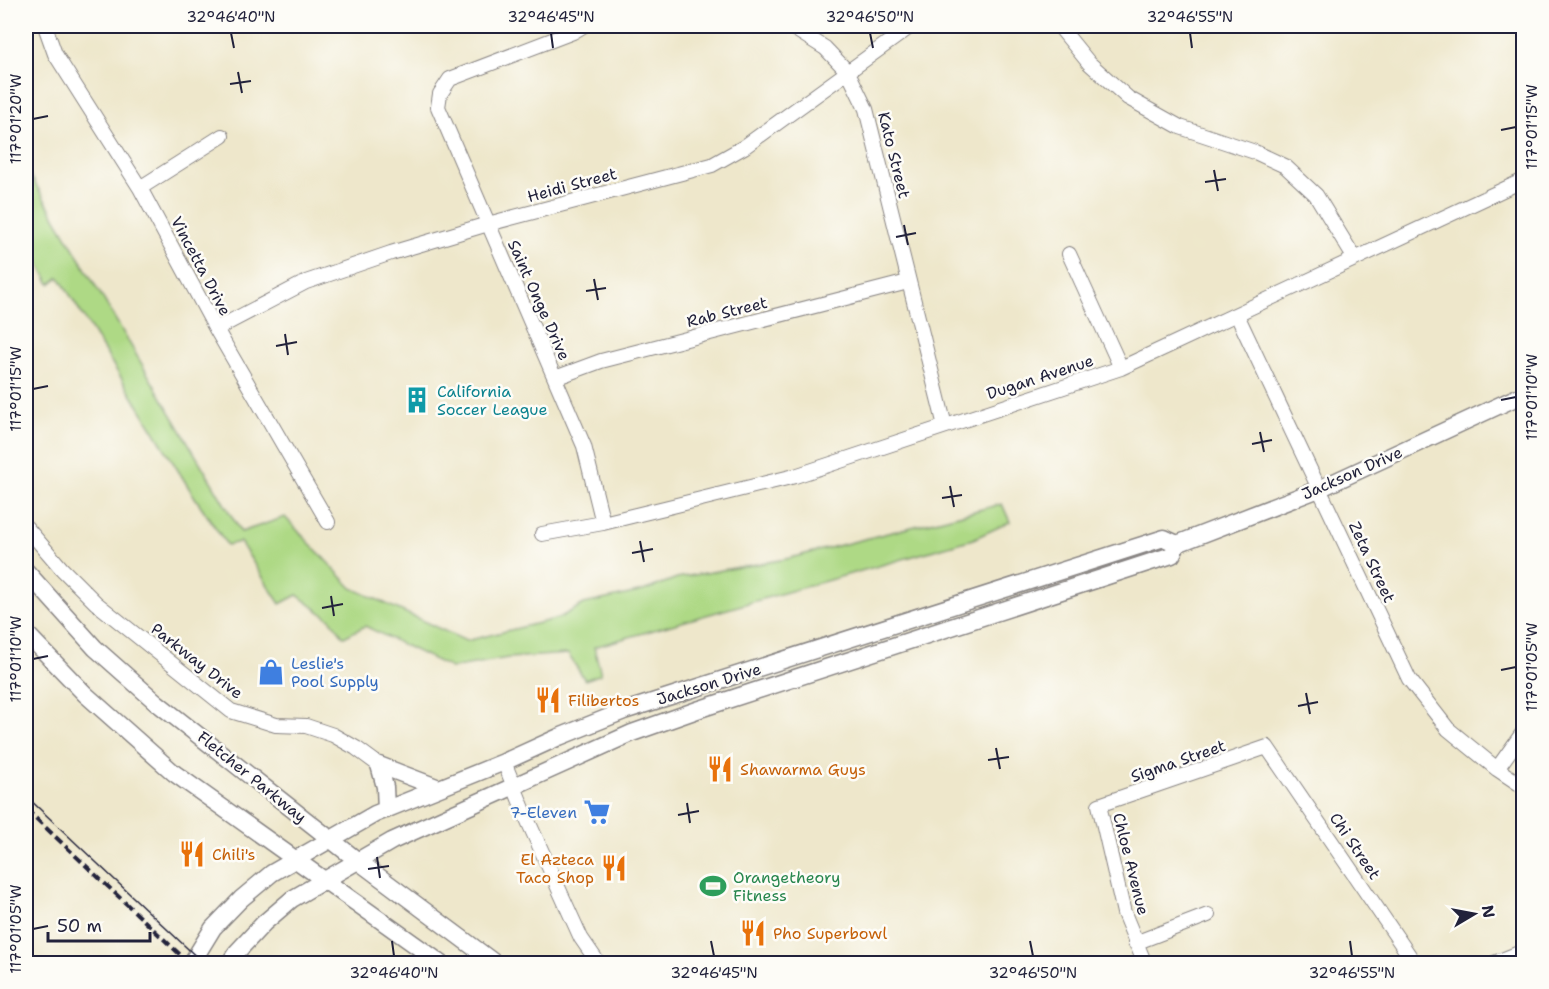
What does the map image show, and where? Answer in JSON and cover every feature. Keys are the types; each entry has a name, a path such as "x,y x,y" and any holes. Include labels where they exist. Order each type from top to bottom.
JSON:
{"main road":[{"name":"Jackson Drive","path":"229,963 264,923 292,899 358,861 428,824 647,726 1172,555 1177,544 1319,489 1524,394"},
{"name":"Jackson Drive","path":"191,963 213,928 241,899 273,873 386,810 504,762 559,736 634,708 1164,538 1177,544"},
{"name":"Fletcher Parkway","path":"26,571 95,648 156,702 330,840 496,963"},
{"path":"26,633 86,694 174,773 442,963"},
{"path":"380,765 440,788"},
{"path":"380,765 385,787 386,810"}],"street":[{"name":"Vincetta Drive","path":"45,26 55,54 140,188 216,329 328,522"},
{"name":"Saint Onge Drive","path":"583,26 573,32 450,79 440,94 438,107 584,446 603,523"},
{"name":"Kato Street","path":"790,26 825,48 848,72 866,109 945,426"},
{"name":"Heidi Street","path":"216,329 306,282 392,252 488,224 712,165 744,147 911,26"},
{"path":"1059,26 1089,63 1128,98 1180,127 1255,152 1285,166 1316,195 1355,259"},
{"path":"140,188 222,136"},
{"name":"Dugan Avenue","path":"542,534 603,523 795,476 1121,368 1524,180"},
{"path":"1069,254 1121,368"},
{"name":"Rab Street","path":"555,378 601,361 908,282"},
{"name":"Zeta Street","path":"1237,315 1409,680 1448,729 1497,769 1524,787"},
{"name":"Parkway Drive","path":"26,527 62,569 96,603 231,711 276,725 306,726 333,735 380,765"},
{"path":"1497,769 1524,731"},
{"name":"Sigma Street","path":"1100,805 1267,747"},
{"name":"Chi Street","path":"1267,747 1415,963"},
{"path":"504,762 581,938 599,963"},
{"name":"Chloe Avenue","path":"1100,805 1124,914 1145,963"},
{"path":"1135,943 1208,915"},
{"path":"1492,963 1524,951"}],"green space":[{"path":"26,168 241,532 285,517 352,588 466,641 559,618 584,604 643,591 677,578 786,559 1002,504 1010,522 973,539 594,647 601,674 585,680 568,654 508,658 451,668 365,626 344,637 331,620 297,595 280,604 240,542 227,545 192,493 59,277 50,284 26,240"}],"tram line":[{"path":"26,796 204,964"}],"railway":[{"path":"26,809 190,964"}],"place":[{"name":"California Soccer League","path":"417,400"},
{"name":"Leslie's Pool Supply","path":"271,672"},
{"name":"Filibertos","path":"548,700"},
{"name":"Shawarma Guys","path":"720,769"},
{"name":"7-Eleven","path":"597,812"},
{"name":"Chili's","path":"192,854"},
{"name":"El Azteca Taco Shop","path":"614,868"},
{"name":"Orangetheory Fitness","path":"713,886"},
{"name":"Pho Superbowl","path":"753,933"}]}
